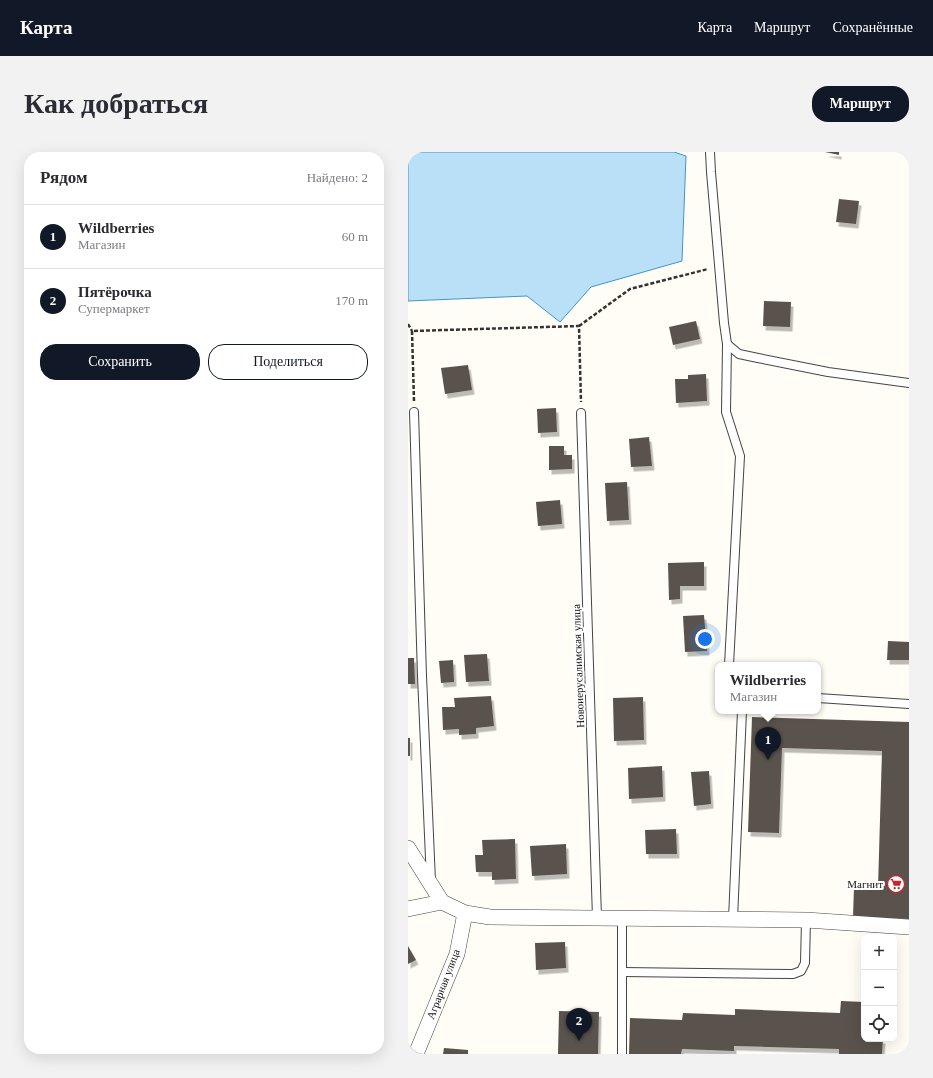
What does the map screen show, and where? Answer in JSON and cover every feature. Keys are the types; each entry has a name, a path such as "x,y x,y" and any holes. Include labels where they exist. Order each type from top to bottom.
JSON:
{"street":[{"path":"408,848 442,902 465,913 490,917 806,920 909,927"},
{"path":"408,909 442,902"},
{"name":"Аграрная улица","path":"416,1054 457,954 465,913"}],"lane":[{"path":"710,152 727,344 726,412 740,456 728,662"},
{"path":"727,344 739,354 828,372 909,383"},
{"path":"414,412 422,668 431,883"},
{"name":"Новоиерусалимская улица","path":"582,413 597,918"},
{"path":"821,698 909,704"},
{"path":"733,919 742,714"},
{"path":"622,918 622,1054"},
{"path":"622,972 793,974 801,971 805,963 806,920"}],"path":[{"path":"412,331 579,326 630,289 719,266"},
{"path":"408,324 412,331 414,412"},
{"path":"579,326 582,413"}],"water":[{"path":"408,152 674,152 686,156 682,261 591,287 560,322 527,296 408,301"}],"building":[{"path":"825,152 839,152 839,155"},
{"path":"839,199 859,201 856,224 836,222"},
{"path":"764,301 791,302 790,327 763,326"},
{"path":"696,321 700,339 673,345 669,327"},
{"path":"468,365 472,390 445,394 441,368"},
{"path":"706,374 707,401 676,403 675,379 688,379 688,375"},
{"path":"556,408 557,432 538,433 537,409"},
{"path":"649,437 652,466 631,467 629,439"},
{"path":"549,446 564,446 564,455 572,455 572,469 549,470"},
{"path":"627,482 629,520 607,521 605,483"},
{"path":"560,500 562,524 538,526 536,502"},
{"path":"704,562 704,586 680,586 680,599 669,600 668,563"},
{"path":"704,615 707,651 685,652 683,616"},
{"path":"888,641 909,642 909,660 887,660"},
{"path":"487,654 489,681 466,682 464,655"},
{"path":"408,658 414,658 415,684 408,684"},
{"path":"453,660 454,682 441,683 439,661"},
{"path":"491,696 494,726 476,728 476,734 459,735 459,729 443,730 442,707 455,707 454,698"},
{"path":"643,697 644,740 614,741 613,698"},
{"path":"752,717 909,722 909,919 853,917 854,887 878,888 882,751 782,748 779,833 748,832"},
{"path":"408,738 410,738 410,756 408,756"},
{"path":"662,766 663,797 629,799 628,768"},
{"path":"709,771 711,804 694,806 691,772"},
{"path":"676,829 677,854 646,854 645,830"},
{"path":"515,839 516,879 492,880 492,872 476,872 475,855 483,855 482,840"},
{"path":"566,844 567,874 532,876 530,846"},
{"path":"565,942 566,968 536,970 535,943"},
{"path":"408,946 416,960 408,964"},
{"path":"841,1001 861,1002 861,1042 883,1042 882,1054 839,1054 839,1049 734,1046 734,1051 682,1049 681,1054 629,1054 630,1018 682,1020 683,1013 735,1015 735,1009 840,1013"},
{"path":"559,1011 599,1012 598,1054 558,1054"},
{"path":"444,1048 468,1050 468,1054 443,1054"}],"place":[{"name":"Wildberries","path":"768,760"},
{"name":"Магнит","path":"896,884"},
{"name":"Пятёрочка","path":"579,1041"}]}
